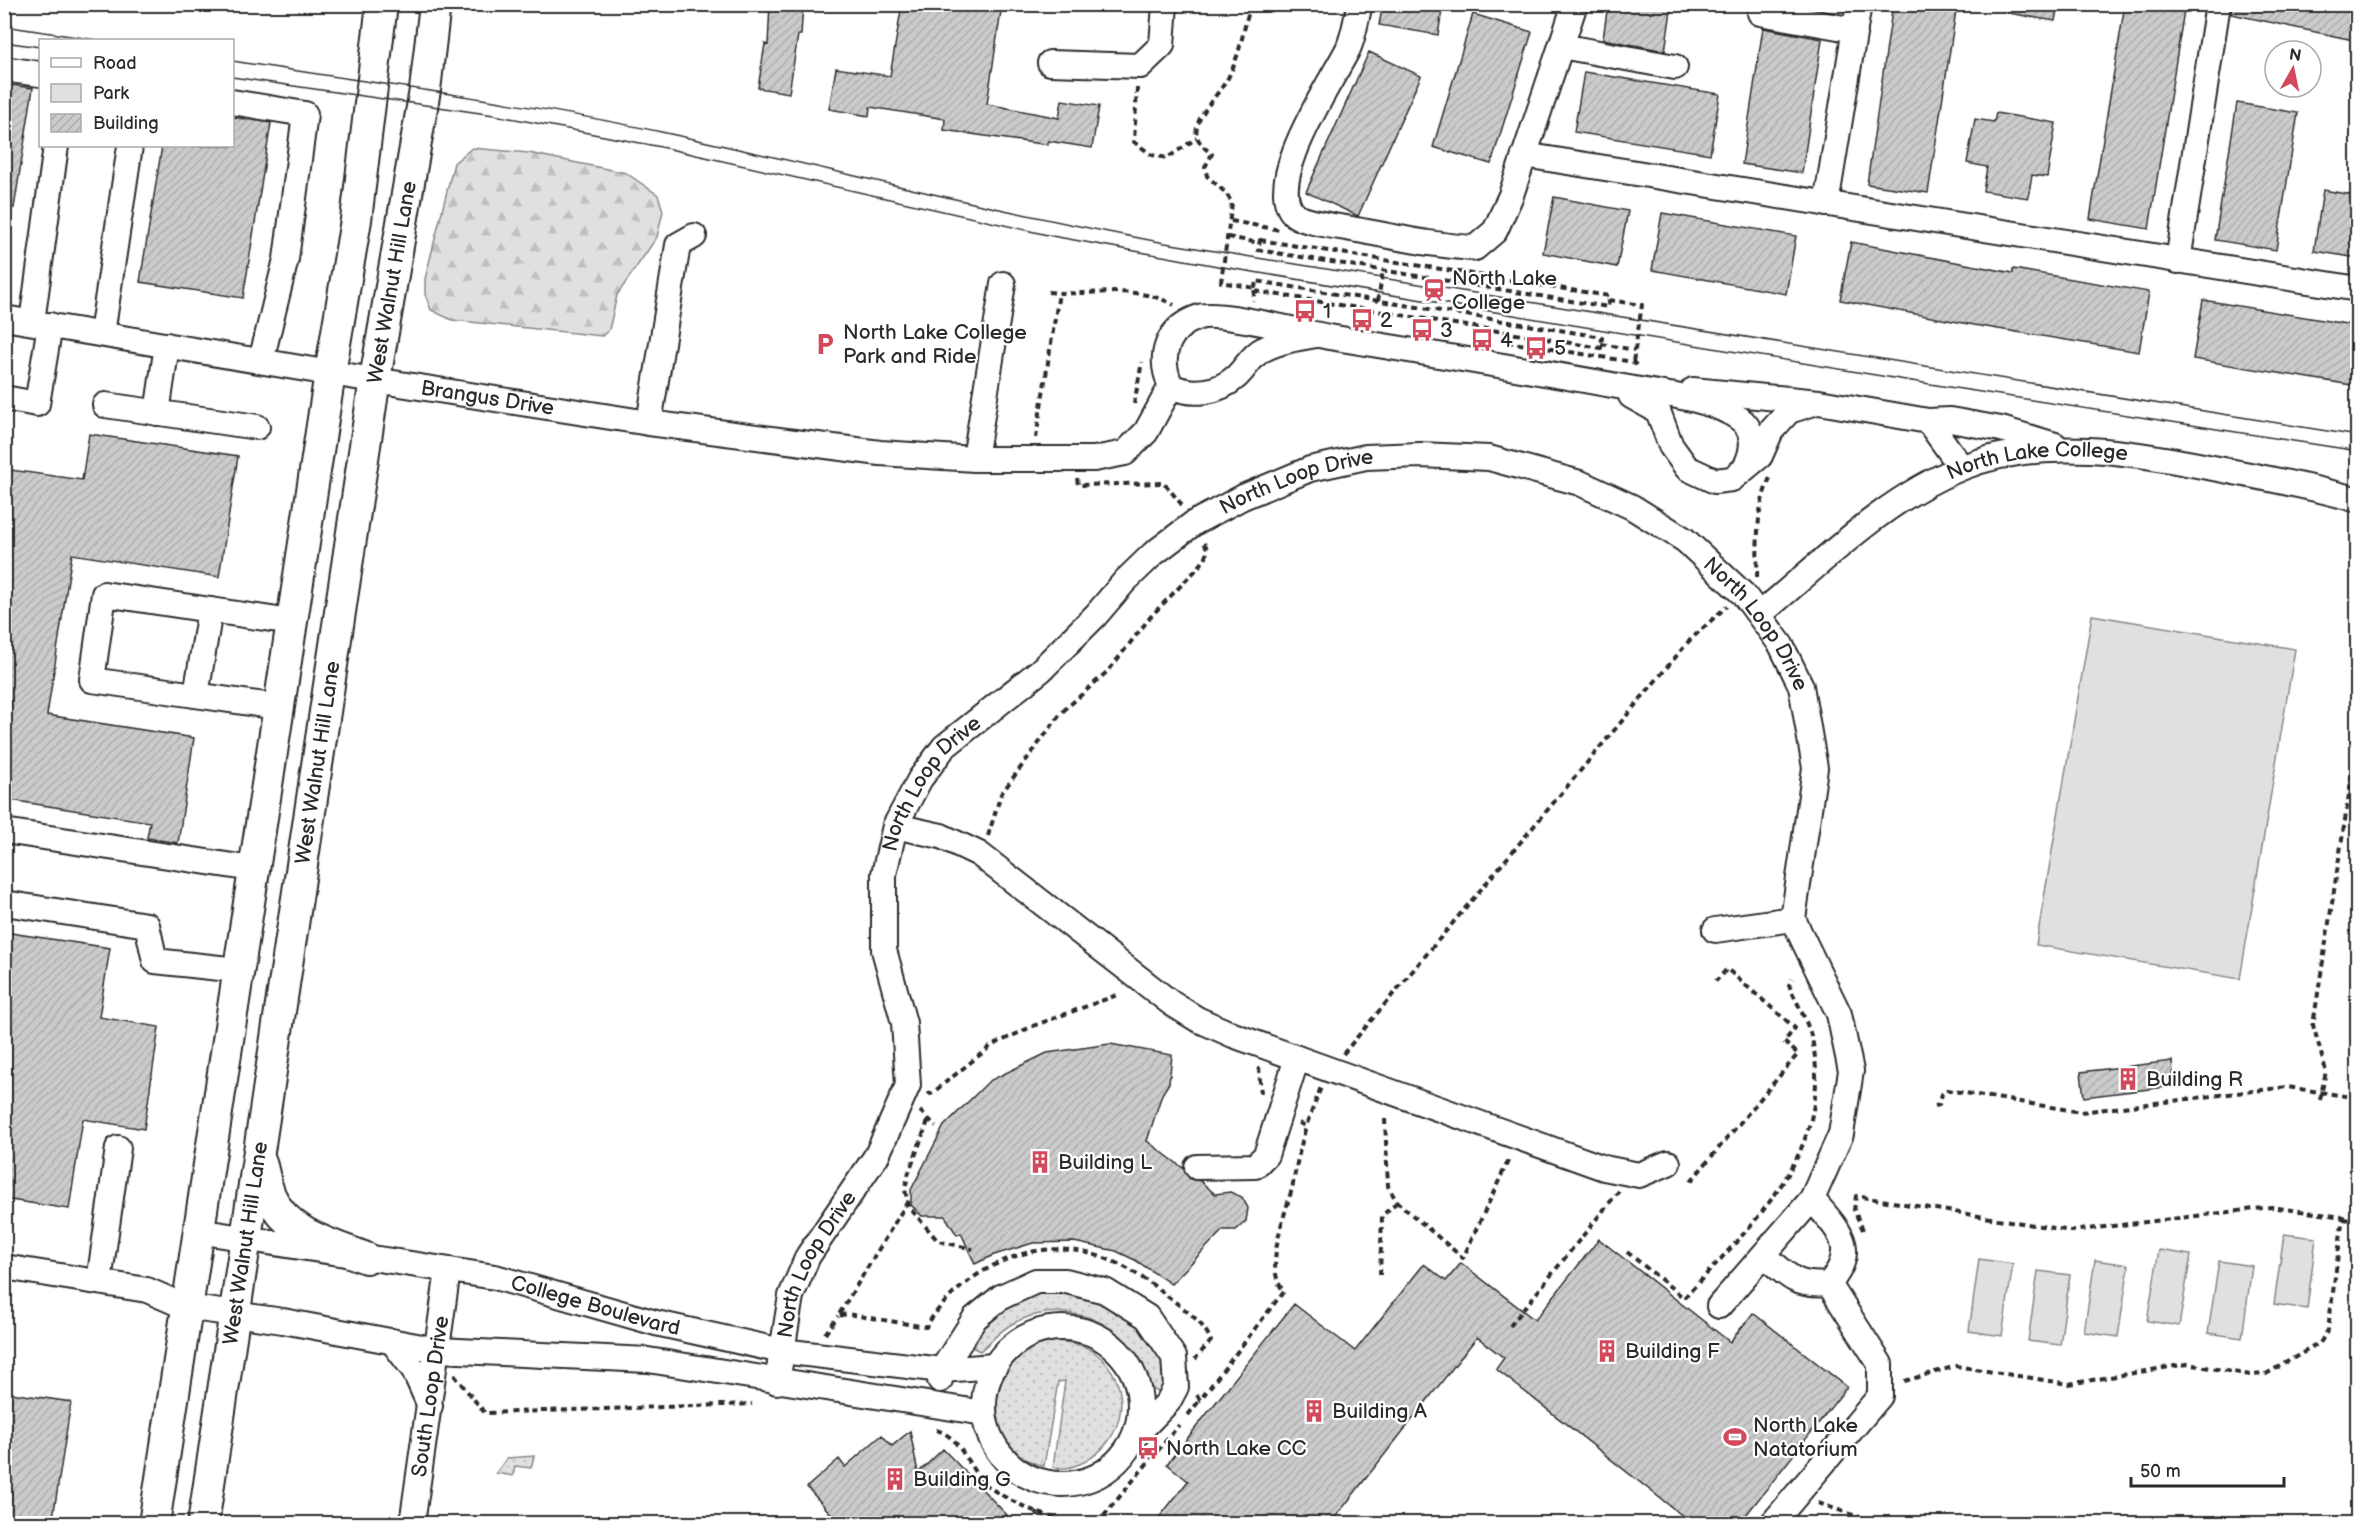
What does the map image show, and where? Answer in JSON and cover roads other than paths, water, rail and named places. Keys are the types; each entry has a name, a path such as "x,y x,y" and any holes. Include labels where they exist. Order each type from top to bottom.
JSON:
{"main road":[{"path":"154,1524 291,622 357,209 382,4"},
{"name":"West Walnut Hill Lane","path":"203,1524 375,379 423,105 435,4"},
{"path":"259,1156 271,1198 288,1223 312,1236 366,1258"}],"street":[{"path":"1050,63 1140,66 1162,45 1165,4"},
{"path":"1360,4 1349,46 1297,147 1287,174 1285,202 1296,216 1444,246 1475,249 1495,231 1511,195 1575,4"},
{"path":"1826,204 1859,4"},
{"path":"2178,261 2218,4"},
{"path":"1760,13 1855,30"},
{"path":"1561,46 1675,67"},
{"path":"4,69 39,74"},
{"path":"234,102 305,114 286,259 261,361"},
{"path":"4,398 38,404 41,323 56,147"},
{"path":"102,334 130,147"},
{"path":"1524,155 2358,289"},
{"path":"649,423 678,245 694,236"},
{"path":"975,459 1003,284"},
{"path":"1316,335 1288,340 1260,350 1236,378 1205,391 1186,393 1170,386 1164,370 1165,349 1180,327 1201,317 1239,319 1316,335 1710,404 1743,421 1752,436 1753,453 1745,468"},
{"name":"Brangus Drive","path":"4,318 330,373 649,423 880,453 975,459 1094,459 1125,453 1146,432 1170,386"},
{"path":"157,413 167,345"},
{"path":"1599,383 1820,402 1928,421 1950,420 2001,429 2066,449"},
{"path":"1599,383 1642,401 1658,411 1671,446 1687,468 1699,476 1715,481 1732,478 1760,456 1779,419 1789,411 1820,402"},
{"path":"105,405 257,428"},
{"path":"1928,421 1961,467"},
{"name":"North Lake College","path":"1760,614 1870,522 1923,486 1961,467 2004,455 2066,449 2126,453 2324,490 2358,500"},
{"name":"North Loop Drive","path":"777,1382 791,1296 808,1256 878,1155 908,1085 904,1023 884,950 884,874 895,826 921,779 944,747 1041,670 1154,554 1194,524 1243,496 1310,469 1366,458 1420,455 1489,458 1580,483 1632,507 1685,540 1744,595 1760,614 1781,645 1801,686 1815,768 1793,919"},
{"path":"278,707 92,680 104,594 291,622"},
{"path":"196,695 210,610"},
{"path":"895,826 941,836 979,854 1171,1003 1197,1019 1233,1035 1604,1168 1640,1175 1668,1163"},
{"path":"4,831 253,869"},
{"path":"4,903 147,925 155,961 238,970"},
{"path":"1715,930 1793,919 1839,1014 1851,1071 1841,1134 1812,1199 1719,1306"},
{"path":"1197,1167 1255,1166 1266,1155 1297,1058"},
{"path":"99,1282 118,1148"},
{"path":"1764,1255 1790,1278 1809,1286 1829,1284 1840,1271 1845,1256 1843,1236 1812,1199"},
{"name":"College Boulevard","path":"197,1231 495,1276 656,1323 782,1351 942,1370 994,1366"},
{"name":"College Boulevard","path":"4,1267 147,1290 186,1307 438,1350 648,1360 984,1413"},
{"name":"South Loop Drive","path":"412,1524 448,1270"},
{"path":"937,1404 942,1370 975,1318 1001,1297 1036,1281 1066,1281 1105,1291 1147,1317 1174,1358 1176,1388 1168,1402 1134,1438 1120,1459 1100,1475 1075,1483 1050,1484 1025,1476 1005,1460 990,1439 984,1413 985,1389 994,1366 1011,1346 1034,1333 1065,1328 1097,1336 1110,1344 1128,1364 1138,1387 1140,1413 1134,1438"},
{"path":"1772,1524 1880,1396 1880,1364 1829,1284"},
{"path":"392,1341 414,1370 430,1406"}],"tram line":[{"path":"4,26 90,39"},
{"path":"4,42 39,47"},
{"path":"234,61 612,122 1040,218 1165,243 2358,436"},
{"path":"234,77 494,115 661,147 1052,236 1223,267 1936,385 2358,451"}],"place":[{"name":"North Lake College","path":"1434,290"},
{"name":"1","path":"1305,311"},
{"name":"2","path":"1362,320"},
{"name":"3","path":"1422,330"},
{"name":"4","path":"1482,340"},
{"name":"North Lake College Park and Ride","path":"825,344"},
{"name":"5","path":"1536,348"},
{"name":"Building R","path":"2128,1079"},
{"name":"Building L","path":"1040,1162"},
{"name":"Building F","path":"1607,1351"},
{"name":"Building A","path":"1314,1411"},
{"name":"North Lake Natatorium","path":"1735,1437"},
{"name":"North Lake CC","path":"1148,1448"},
{"name":"Building G","path":"895,1479"}]}
